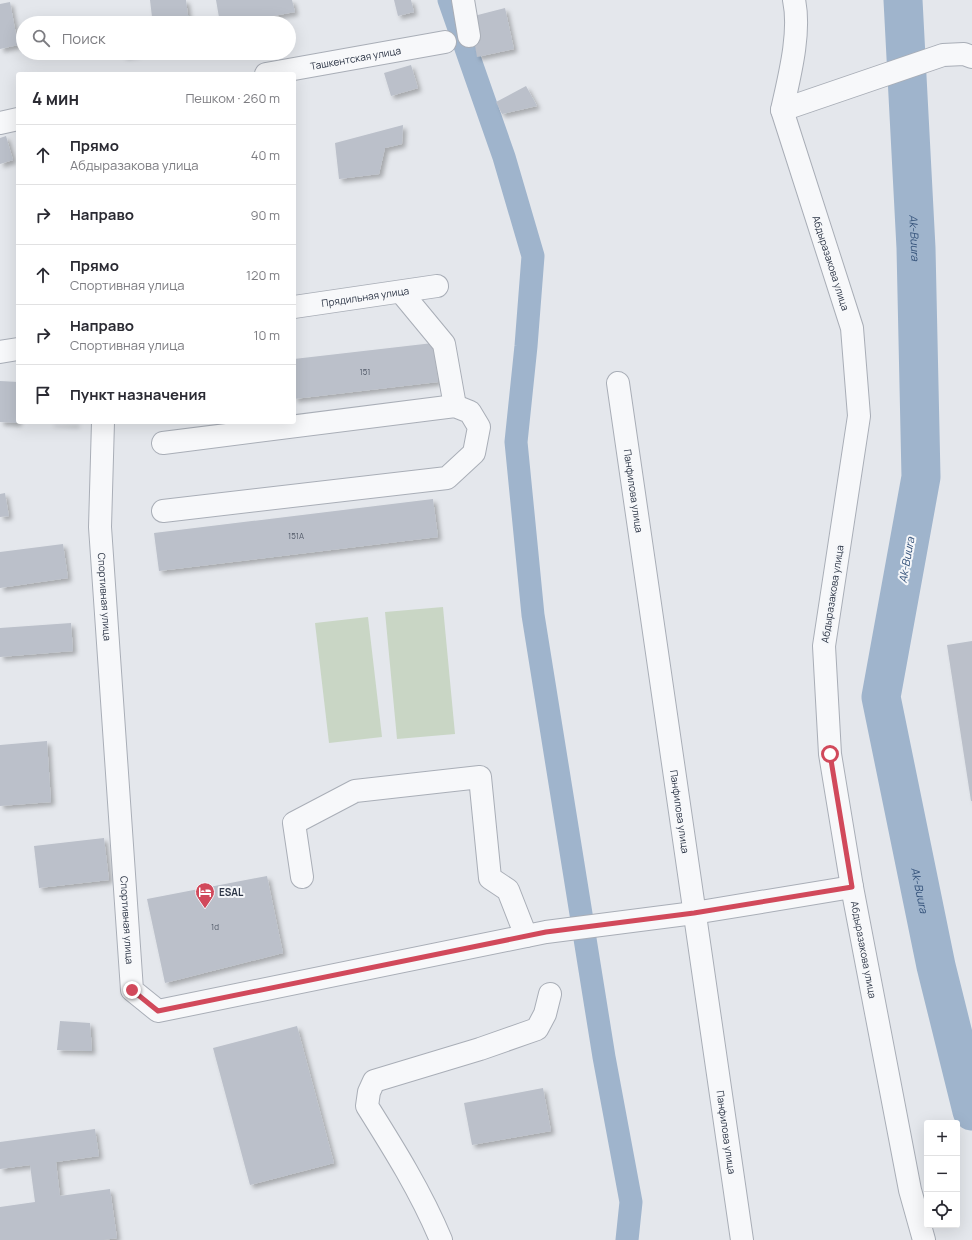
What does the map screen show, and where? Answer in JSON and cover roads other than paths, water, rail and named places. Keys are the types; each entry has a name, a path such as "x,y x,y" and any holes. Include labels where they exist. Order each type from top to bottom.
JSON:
{"street":[{"path":"463,0 469,36"},
{"path":"782,110 790,73 796,10 794,0"},
{"name":"Ташкентская улица","path":"277,72 444,42"},
{"path":"782,110 943,55 964,54 972,57"},
{"name":"Абдыразакова улица","path":"782,110 852,328 859,416 824,646 830,754 852,887 910,1190 924,1240"},
{"path":"0,123 16,119"},
{"name":"Прядильная улица","path":"296,307 436,286"},
{"path":"401,292 444,344 455,406"},
{"path":"0,352 16,349"},
{"name":"Панфилова улица","path":"618,383 742,1240"},
{"path":"163,443 455,406 470,412 479,427 474,453 447,478 163,511"},
{"name":"Спортивная улица","path":"103,424 100,527 132,990 158,1011 536,934"},
{"path":"302,877 294,823 355,791 480,777 490,878 508,890 536,934 614,922 694,913 852,887"},
{"path":"441,1240 400,1157 367,1106 369,1092 374,1082 480,1049 537,1029 545,1014 550,994"}],"waterway":[{"path":"449,0 504,157 533,256 526,346 516,442 533,615 604,1057 631,1202 627,1240"},
{"name":"Ak-Buura","path":"903,0 916,248 921,477 881,697 936,966 972,1111"}],"place":[{"name":"ESAL","path":"205,909"}]}
